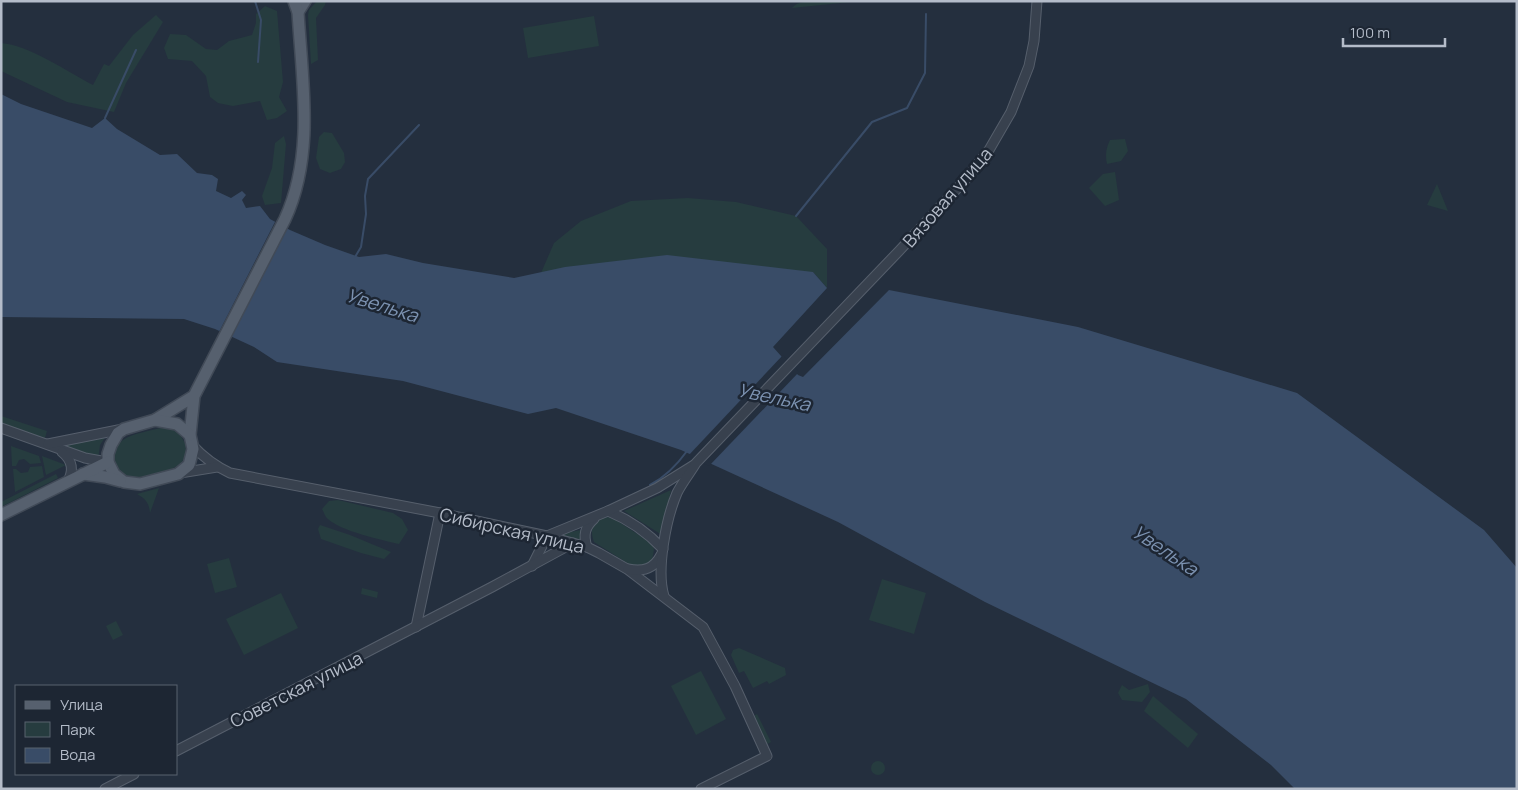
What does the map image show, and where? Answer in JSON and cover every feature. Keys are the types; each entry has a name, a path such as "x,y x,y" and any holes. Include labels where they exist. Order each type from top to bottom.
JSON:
{"main road":[{"path":"83,474 140,484 178,474 186,468 190,461 194,396 285,219 299,180 304,142 304,119 296,7 305,1"},
{"path":"124,482 114,474 108,462 110,445 118,433 124,429 155,420 194,396"},
{"path":"155,420 178,424 191,440"},
{"path":"1,515 108,462"}],"street":[{"name":"Вязовая улица","path":"696,463 959,186 989,150 1011,112 1029,66 1034,41 1037,1"},
{"path":"1,428 85,458 108,462"},
{"path":"48,444 124,429"},
{"name":"Сибирская улица","path":"191,440 202,456 217,467 239,474 547,536 587,547 627,569 703,627 735,686 768,756 702,789"},
{"path":"58,448 70,460 72,465 72,472 66,483"},
{"path":"531,566 547,536 657,488 696,463"},
{"path":"627,569 636,571 648,569 658,561 675,498 696,463"},
{"name":"Сибирская улица","path":"178,474 217,467"},
{"path":"608,511 624,518 651,536 662,551 660,584 664,596"},
{"path":"416,627 440,513"},
{"path":"587,547 584,533 589,524 598,515"},
{"name":"Советская улица","path":"178,750 416,627 573,543"},
{"path":"105,789 132,775"}],"green space":[{"path":"317,1 326,1 316,18 318,60 311,64 308,15 309,10"},
{"path":"815,1 850,2 792,8 800,3"},
{"path":"265,6 277,11 283,82 279,97 287,111 277,118 267,120 260,101 233,106 218,103 210,97 206,76 192,61 168,59 164,48 170,34 186,35 206,49 217,50 229,41 252,35 256,23 256,14"},
{"path":"156,15 163,22 126,83 114,112 67,102 1,71 1,43 36,54 93,85 104,64 109,66 133,35"},
{"path":"594,16 599,46 528,58 523,28"},
{"path":"324,132 332,133 344,153 345,162 341,169 330,173 320,169 316,158 319,137"},
{"path":"284,136 286,144 281,203 265,205 262,196 272,168 275,143"},
{"path":"1125,139 1128,151 1121,161 1107,164 1106,152 1110,140"},
{"path":"1115,172 1119,200 1105,206 1089,188 1103,174"},
{"path":"1437,184 1448,211 1427,205"},
{"path":"688,198 736,202 796,216 827,249 827,288 813,272 541,273 554,243 581,221 631,201"},
{"path":"1,416 47,431 45,438 1,424"},
{"path":"163,427 175,431 186,445 185,457 181,463 168,471 141,477 133,477 121,471 115,459 117,446 123,440 132,436"},
{"path":"108,433 100,445 98,460 58,447"},
{"path":"11,446 39,456 41,463 30,464 24,459 19,460 16,466 12,466"},
{"path":"42,456 66,465 46,475"},
{"path":"42,466 44,477 15,492 13,469 21,473 28,472 30,467"},
{"path":"56,474 58,478 1,507 1,502"},
{"path":"159,488 150,513 146,502 137,494"},
{"path":"671,490 662,535 624,511"},
{"path":"338,500 393,513 402,519 408,530 399,544 342,527 327,518 322,509 329,501"},
{"path":"608,517 616,520 651,543 654,549 652,562 646,566 635,568 594,542 592,529 594,525 599,520"},
{"path":"320,525 391,552 384,559 321,539 318,529"},
{"path":"581,530 583,532 582,542 563,536 565,533"},
{"path":"229,558 237,587 215,593 207,564"},
{"path":"882,579 926,593 914,634 869,620"},
{"path":"362,588 378,592 377,598 361,594"},
{"path":"281,593 298,628 244,655 226,619"},
{"path":"116,621 123,635 113,640 106,626"},
{"path":"739,648 785,668 786,675 769,684 767,681 753,688 744,671 739,673 731,655 733,650"},
{"path":"701,671 726,719 696,735 671,686"},
{"path":"1148,684 1150,692 1142,702 1122,700 1118,693 1122,685 1129,690"},
{"path":"1153,696 1198,734 1188,748 1144,711"},
{"path":"757,714 771,742 767,744 754,716"},
{"path":"878,761 883,763 885,768 883,773 878,775 873,773 871,768 873,763"}],"water":[{"name":"Увелька","path":"1,94 21,104 92,128 105,118 117,129 160,155 177,154 197,173 212,175 218,179 216,191 231,198 242,191 246,195 242,200 246,208 260,206 270,219 290,230 359,257 386,254 423,263 514,278 565,267 667,255 813,272 827,288 773,347 798,375 803,377 889,290 1078,327 1297,393 1484,530 1517,568 1517,789 1295,789 1271,765 1186,699 985,602 838,522 681,450 556,408 528,414 403,381 277,362 254,347 215,329 184,319 1,317"}],"pier":[{"path":"276,220 288,226 230,339 218,334"},
{"path":"783,355 799,372 709,466 688,456"}],"waterway":[{"path":"255,1 261,20 258,62"},
{"path":"796,216 872,122 907,108 925,73 926,14"},
{"path":"105,118 136,50"},
{"path":"355,257 361,247 366,214 365,196 368,179 419,125"},
{"path":"651,487 650,485 670,470 687,451"}]}
